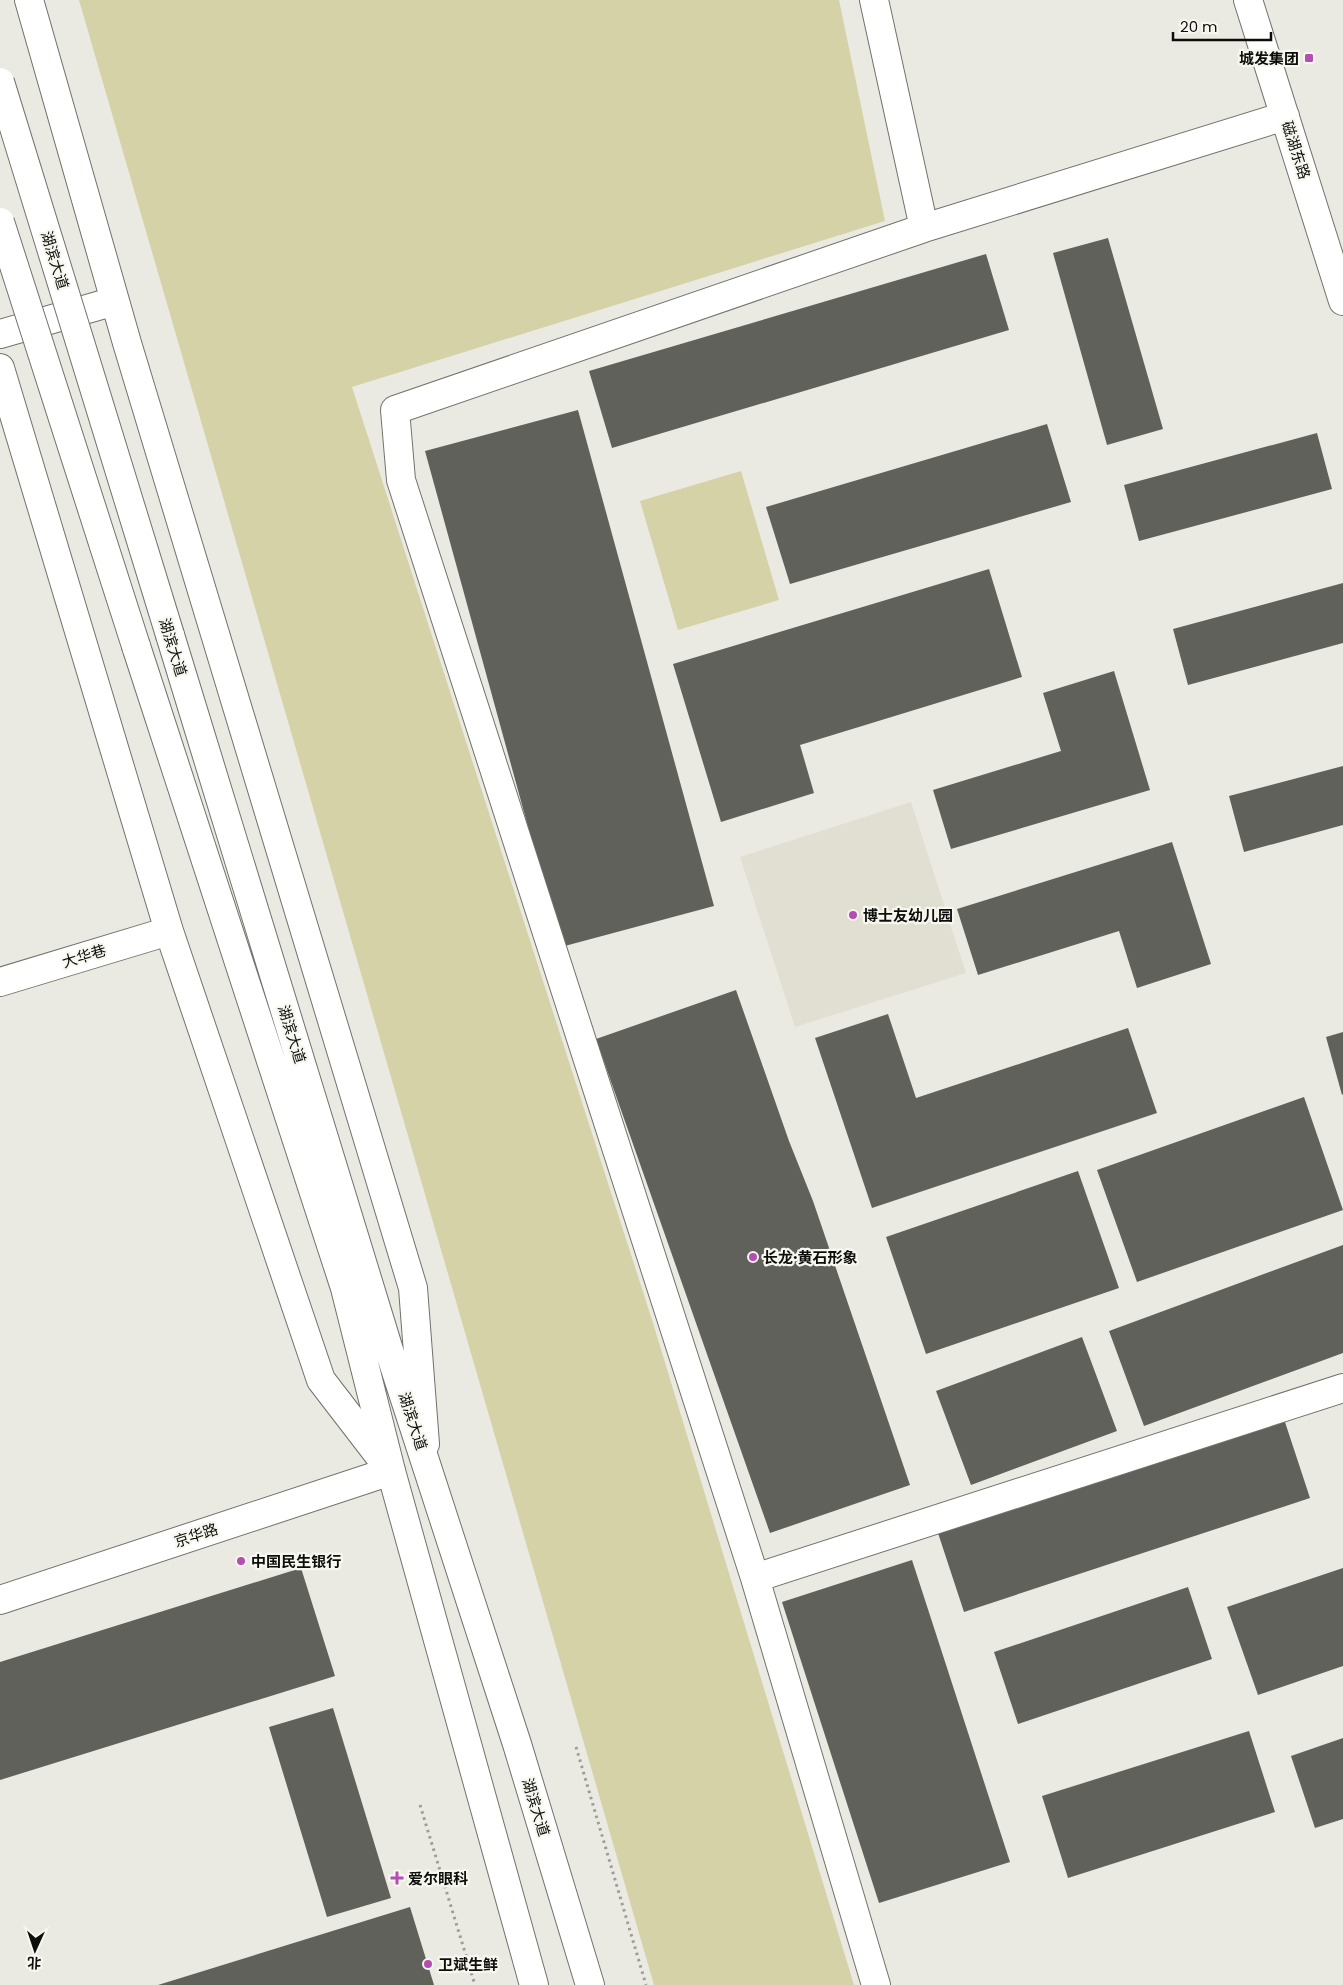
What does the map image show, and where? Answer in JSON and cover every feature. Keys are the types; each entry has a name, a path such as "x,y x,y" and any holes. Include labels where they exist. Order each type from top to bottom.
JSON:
{"street":[{"path":"29,0 115,302 413,1288 427,1466"},
{"path":"874,0 924,228"},
{"name":"磁湖东路","path":"1248,0 1343,301"},
{"name":"湖滨大道","path":"0,82 427,1466 517,1744 590,1985"},
{"path":"876,1985 755,1578 401,480 395,410 924,228 1285,116"},
{"name":"湖滨大道","path":"0,222 345,1288 391,1471 534,1985"},
{"path":"0,334 115,302"},
{"path":"0,368 169,931 321,1380 391,1471"},
{"name":"大华巷","path":"0,982 169,931"},
{"path":"755,1578 1343,1388"},
{"name":"京华路","path":"0,1600 391,1471"}],"path":[{"path":"576,1747 646,1985"},
{"path":"420,1805 475,1985"}],"shaded area":[{"path":"79,0 839,0 885,221 352,387 653,1323 854,1985 654,1985"},
{"path":"741,471 779,600 678,630 640,501"},
{"name":"博士友幼儿园","path":"911,802 966,973 795,1027 740,857"}],"building":[{"path":"1108,238 1163,429 1107,445 1053,253"},
{"path":"986,254 1009,330 612,448 589,371"},
{"path":"578,410 714,906 561,947 425,451"},
{"path":"1047,424 1071,502 790,584 766,507"},
{"path":"1317,433 1332,489 1139,541 1124,485"},
{"path":"989,569 1022,677 800,745 814,793 721,822 673,664"},
{"path":"1343,583 1343,643 1188,685 1173,629"},
{"path":"1114,671 1150,790 951,849 933,790 1061,751 1043,693"},
{"path":"1343,766 1343,825 1244,852 1229,796"},
{"path":"1172,842 1211,964 1137,988 1119,931 978,975 957,909"},
{"name":"长龙·黄石形象","path":"736,990 789,1141 813,1201 910,1485 770,1533 596,1039"},
{"path":"888,1014 916,1098 1128,1028 1157,1113 872,1208 815,1038"},
{"path":"1343,1032 1343,1094 1342,1095 1326,1037"},
{"path":"1304,1097 1343,1210 1137,1282 1097,1170"},
{"path":"1078,1171 1119,1288 926,1354 886,1237"},
{"path":"1343,1245 1343,1353 1144,1426 1109,1331"},
{"path":"1082,1337 1117,1431 971,1485 936,1391"},
{"path":"1284,1419 1310,1498 964,1612 938,1533"},
{"path":"912,1560 1010,1862 879,1903 782,1602"},
{"path":"301,1568 335,1676 0,1780 0,1662"},
{"path":"1343,1568 1343,1666 1258,1695 1227,1607"},
{"path":"1188,1587 1212,1659 1018,1724 994,1652"},
{"path":"333,1708 391,1898 327,1917 269,1727"},
{"path":"1249,1731 1275,1812 1068,1878 1042,1796"},
{"path":"1343,1738 1343,1819 1315,1828 1291,1756"},
{"path":"410,1907 434,1985 158,1985"}],"place":[{"name":"城发集团","path":"1309,58"},
{"name":"博士友幼儿园","path":"853,915"},
{"name":"长龙·黄石形象","path":"753,1257"},
{"name":"中国民生银行","path":"241,1561"},
{"name":"爱尔眼科","path":"397,1878"},
{"name":"卫斌生鲜","path":"428,1964"}]}
